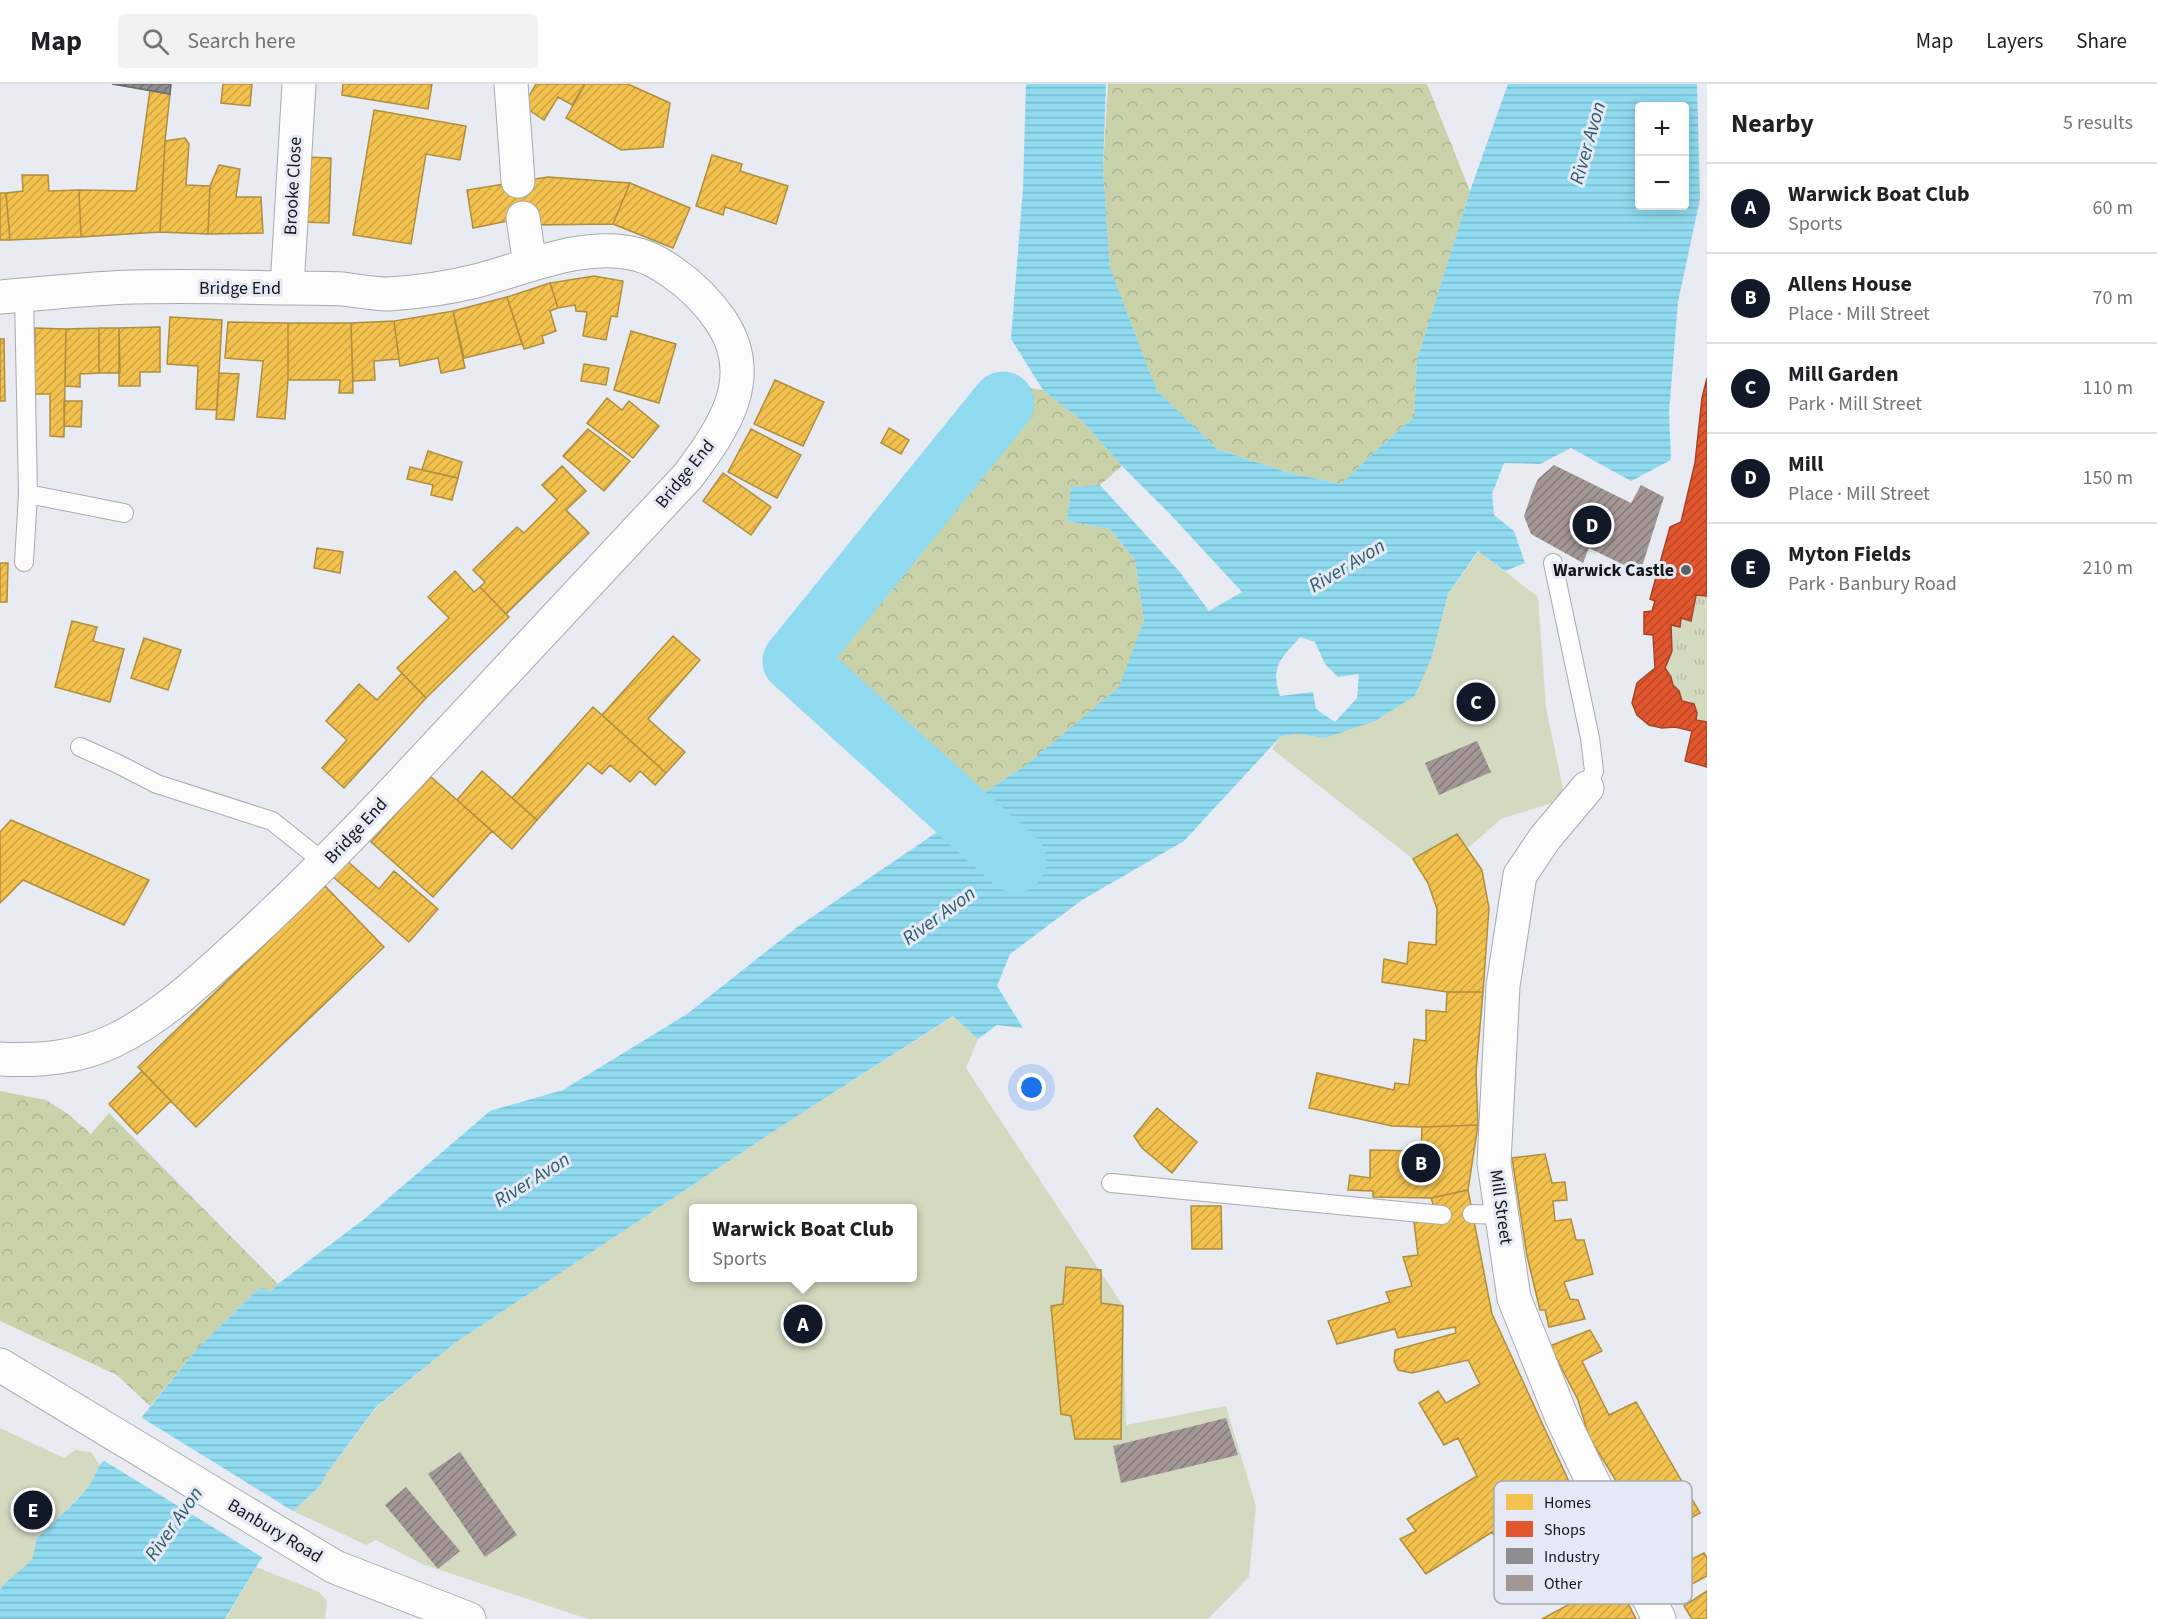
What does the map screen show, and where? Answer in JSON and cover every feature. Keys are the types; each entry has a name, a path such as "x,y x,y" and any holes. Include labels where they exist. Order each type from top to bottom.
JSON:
{"street":[{"name":"Brooke Close","path":"287,288 299,84"},
{"path":"511,84 518,181"},
{"path":"522,218 530,264"},
{"name":"Bridge End","path":"0,1059 46,1060 75,1054 112,1041 149,1021 223,960 326,864 688,476 722,429 733,403 736,379 735,360 728,331 715,311 680,278 658,263 639,254 582,252 457,285 417,292 386,294 341,289 112,288 12,296"},
{"name":"Mill Street","path":"1587,788 1545,838 1520,875 1503,986 1494,1163 1487,1214 1514,1298 1562,1418 1592,1481"},
{"name":"Banbury Road","path":"0,1365 335,1567 468,1619"},
{"name":"Mill Street","path":"1652,1604 1659,1619"}],"lane":[{"path":"12,296 28,494 24,562"},
{"path":"28,494 124,513"},
{"path":"1553,563 1590,738 1594,771 1587,788"},
{"path":"80,747 158,784 272,821 326,864"},
{"path":"1111,1184 1442,1215"}],"green space":[{"path":"1108,84 1427,84 1470,191 1417,360 1414,417 1341,484 1286,472 1217,449 1157,391 1110,269 1103,168"},
{"path":"1000,384 1043,390 1083,422 1122,466 1100,485 1071,487 1067,521 1110,529 1135,560 1144,620 1120,687 1026,765 943,820 939,806 849,749 766,673"},
{"path":"1479,551 1538,597 1546,707 1565,799 1501,819 1468,848 1457,834 1413,859 1272,749 1281,736 1298,734 1325,738 1415,696 1432,655 1448,594"},
{"path":"1696,595 1707,596 1707,722 1692,714 1686,707 1665,668 1672,651 1671,625 1681,618 1691,620"},
{"path":"954,1016 978,1039 966,1068 1123,1306 1126,1425 1226,1406 1256,1506 1249,1577 1208,1619 588,1619 422,1564 376,1540 366,1545 293,1511 320,1486 327,1473 377,1407 455,1343 777,1129"},
{"path":"0,1091 46,1100 68,1114 91,1134 109,1113 278,1284 269,1293 257,1290 196,1350 150,1406 117,1375 0,1321"},
{"path":"0,1428 64,1458 75,1450 91,1452 100,1465 89,1486 77,1500 37,1538 32,1560 0,1590"},
{"path":"256,1567 319,1592 327,1601 325,1619 226,1619"}],"water":[{"name":"River Avon","path":"1026,84 1106,84 1103,168 1110,268 1157,391 1217,449 1286,472 1341,484 1414,417 1417,360 1470,191 1508,84 1697,84 1700,199 1678,302 1669,412 1671,460 1631,481 1571,448 1540,464 1504,463 1492,494 1494,515 1514,531 1525,563 1505,571 1478,551 1448,594 1432,656 1415,696 1375,721 1325,738 1298,734 1281,736 1184,841 1082,900 1010,954 997,986 1023,1028 997,1025 978,1039 953,1016 777,1129 455,1343 376,1407 327,1473 320,1486 293,1511 225,1619 0,1619 0,1590 32,1560 37,1538 89,1486 100,1465 196,1350 257,1290 263,1288 270,1292 363,1220 490,1111 563,1090 687,1014 796,928 937,832 943,820 1026,765 1119,687 1144,620 1135,560 1110,529 1067,521 1071,487 1100,485 1179,571 1209,611 1242,592 1083,422 1043,390 1011,339 1023,188","holes":["1300,637 1315,642 1325,664 1338,677 1359,674 1357,698 1335,722 1316,709 1313,692 1280,696 1277,686 1276,677 1279,664"]}],"pier":[{"path":"139,1416 296,1513 265,1559 101,1459"}],"building: Homes":[{"path":"223,84 252,84 250,106 221,103"},
{"path":"343,84 432,84 428,109 342,95"},
{"path":"536,84 585,84 572,105 558,97 544,120 523,106"},
{"path":"585,84 628,84 670,103 663,147 621,150 566,118"},
{"path":"150,90 170,94 160,232 81,237 79,190 136,191"},
{"path":"374,110 466,126 460,160 426,154 411,244 353,235"},
{"path":"185,138 189,144 186,185 210,186 208,234 160,232 165,141"},
{"path":"712,155 742,164 740,171 788,186 776,224 725,207 723,215 696,206"},
{"path":"305,157 331,158 329,223 303,222"},
{"path":"219,165 240,169 236,197 261,197 263,233 208,234 210,186"},
{"path":"22,175 48,175 49,191 79,190 81,237 10,240 6,193 23,191"},
{"path":"548,177 630,183 613,224 534,225 528,217 473,228 467,190"},
{"path":"630,183 690,208 673,248 613,224"},
{"path":"0,193 6,193 10,240 0,240"},
{"path":"594,276 623,281 617,317 611,316 606,340 583,336 587,312 576,311 575,305 558,308 550,283"},
{"path":"550,283 558,308 550,311 556,331 542,336 544,343 524,349 507,297"},
{"path":"507,297 522,344 464,358 453,311"},
{"path":"453,311 465,368 441,373 438,358 400,366 394,321"},
{"path":"170,317 222,320 217,410 196,409 198,366 167,364"},
{"path":"394,321 399,359 374,361 375,380 353,381 351,323"},
{"path":"228,322 288,323 285,419 257,417 263,361 225,358"},
{"path":"288,323 351,323 353,393 339,393 340,380 288,380"},
{"path":"160,327 160,372 140,372 140,386 119,386 119,328"},
{"path":"35,328 66,329 64,437 50,436 50,394 34,394"},
{"path":"99,328 119,328 120,373 99,373"},
{"path":"99,328 99,373 80,374 80,387 65,386 66,329"},
{"path":"631,331 676,344 659,403 614,390"},
{"path":"0,339 4,339 5,401 0,401"},
{"path":"584,364 609,368 606,385 581,381"},
{"path":"219,373 239,374 234,420 216,419"},
{"path":"775,380 824,402 803,446 754,424"},
{"path":"607,398 622,410 629,401 659,426 633,458 587,423"},
{"path":"64,401 82,401 81,427 64,426"},
{"path":"889,428 909,440 901,454 881,443"},
{"path":"588,429 630,461 604,491 563,456"},
{"path":"751,429 801,455 777,498 728,472"},
{"path":"428,451 462,462 458,478 422,470"},
{"path":"562,466 586,491 566,510 589,533 506,614 480,587 485,582 473,570 517,527 524,533 557,500 542,485"},
{"path":"410,467 458,478 452,500 431,495 433,485 407,479"},
{"path":"723,473 771,507 751,535 703,501"},
{"path":"317,548 343,552 340,573 314,568"},
{"path":"0,563 8,563 7,602 0,602"},
{"path":"455,571 474,592 480,587 509,617 426,698 397,668 449,618 428,597"},
{"path":"72,621 97,627 93,641 124,649 110,702 55,687"},
{"path":"673,636 700,660 648,719 685,752 666,773 602,715"},
{"path":"144,638 181,650 168,690 131,678"},
{"path":"402,673 426,698 344,788 322,768 347,740 326,721 359,684 377,700"},
{"path":"593,707 666,773 655,785 640,771 630,782 610,765 602,774 588,763 537,820 512,798"},
{"path":"482,771 537,820 512,849 457,800"},
{"path":"430,776 492,831 433,897 371,842"},
{"path":"11,820 149,880 124,925 23,880 0,903 0,832"},
{"path":"1457,834 1482,870 1489,908 1483,992 1447,992 1382,982 1384,959 1407,964 1409,942 1436,945 1437,909 1428,883 1413,859"},
{"path":"346,860 379,889 394,871 438,909 409,942 332,876"},
{"path":"325,886 384,947 196,1127 138,1067"},
{"path":"1447,992 1483,992 1476,1072 1478,1125 1392,1126 1309,1108 1317,1073 1394,1090 1395,1083 1409,1085 1414,1039 1426,1041 1426,1010 1446,1012"},
{"path":"142,1071 171,1101 137,1134 109,1104"},
{"path":"1157,1108 1197,1142 1172,1173 1142,1148 1134,1136"},
{"path":"1478,1125 1468,1190 1431,1198 1373,1197 1373,1191 1348,1190 1350,1175 1370,1178 1370,1150 1421,1151 1422,1127"},
{"path":"1545,1154 1552,1183 1565,1182 1567,1200 1553,1201 1555,1221 1571,1219 1576,1240 1584,1240 1593,1274 1564,1282 1570,1299 1578,1300 1585,1319 1549,1327 1545,1310 1540,1310 1527,1256 1512,1158"},
{"path":"1468,1190 1492,1314 1569,1481 1494,1481 1494,1536 1492,1532 1426,1574 1400,1539 1416,1531 1407,1519 1477,1476 1458,1438 1444,1445 1419,1403 1438,1391 1446,1403 1480,1384 1468,1360 1412,1373 1398,1370 1394,1361 1395,1350 1456,1333 1455,1327 1398,1338 1395,1329 1337,1344 1328,1321 1390,1302 1386,1292 1412,1286 1403,1257 1418,1255 1414,1222 1438,1218 1431,1198"},
{"path":"1191,1206 1221,1206 1222,1249 1192,1249"},
{"path":"1066,1267 1101,1270 1101,1303 1123,1306 1121,1439 1075,1439 1071,1416 1061,1414 1051,1306 1063,1304"},
{"path":"1590,1330 1602,1351 1582,1361 1609,1415 1636,1402 1682,1481 1616,1481 1589,1437 1578,1400 1550,1346"},
{"path":"1692,1499 1700,1513 1692,1517"},
{"path":"1704,1553 1707,1558 1707,1576 1692,1584 1692,1559"},
{"path":"1707,1591 1707,1619 1692,1619 1684,1606 1692,1604 1692,1601"},
{"path":"1628,1604 1636,1619 1542,1619 1568,1605"}],"building: Shops":[{"name":"Warwick Castle","path":"1707,378 1707,596 1696,595 1691,621 1681,618 1680,627 1671,625 1672,651 1665,668 1673,685 1679,691 1682,701 1694,704 1697,713 1696,720 1707,722 1707,767 1685,761 1692,731 1649,725 1637,715 1632,703 1637,683 1655,668 1653,635 1644,634 1644,612 1652,611 1655,601 1650,599 1656,577 1662,578 1666,563 1660,563 1670,527 1681,522 1695,463 1702,398"}],"building: Industry":[{"path":"112,84 171,84 170,94"}],"building: Other":[{"path":"1554,465 1631,503 1641,485 1664,497 1640,573 1589,548 1583,563 1531,534 1524,516 1538,479"},
{"path":"1477,741 1491,772 1439,795 1425,763"},
{"path":"1226,1418 1238,1455 1121,1483 1113,1446"},
{"path":"460,1452 517,1535 485,1557 428,1474"},
{"path":"406,1487 460,1551 438,1569 385,1505"}],"waterway":[{"path":"1003,403 794,661 1015,861"}],"place":[{"name":"Mill","path":"1592,525"},
{"name":"Warwick Castle","path":"1686,570"},
{"name":"Mill Garden","path":"1476,702"},
{"name":"Allens House","path":"1421,1163"},
{"name":"Warwick Boat Club","path":"803,1324"},
{"name":"Myton Fields","path":"33,1510"}]}
